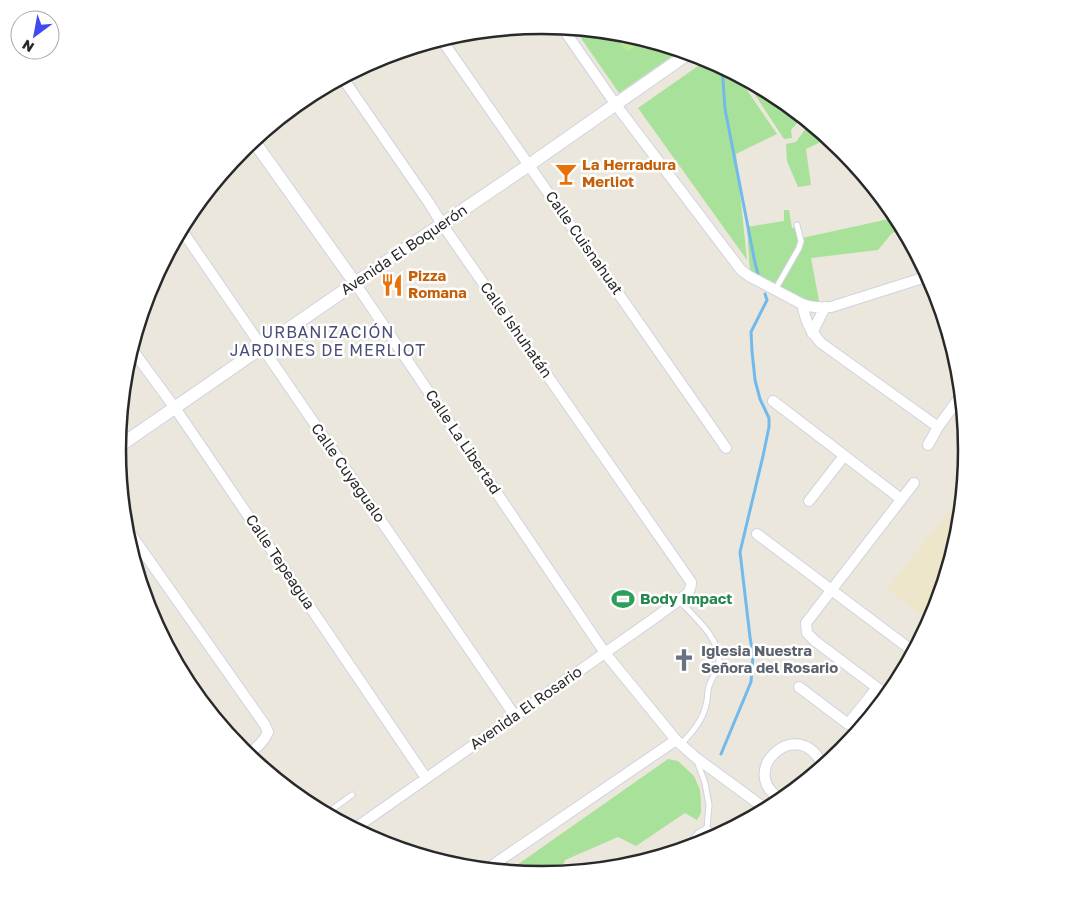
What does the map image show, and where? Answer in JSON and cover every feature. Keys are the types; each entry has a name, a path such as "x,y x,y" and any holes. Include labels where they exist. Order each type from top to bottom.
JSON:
{"street":[{"path":"567,35 616,105 741,270 749,276 810,308 831,307 921,278"},
{"name":"Calle Cuisnahuat","path":"446,46 726,448"},
{"name":"Avenida El Boquerón","path":"126,441 682,58"},
{"name":"Calle Ishuhatán","path":"346,84 691,582"},
{"name":"Calle La Libertad","path":"258,147 355,283 605,653 678,742 695,757 760,805"},
{"name":"Calle Cuyagualo","path":"186,236 515,716"},
{"path":"802,304 805,320 812,333 821,343 938,427"},
{"path":"812,333 825,307"},
{"name":"Calle Tepeagua","path":"137,355 426,778"},
{"path":"773,401 901,499"},
{"path":"928,445 956,403"},
{"path":"809,501 844,456"},
{"path":"882,691 815,641 807,633 806,623 914,483"},
{"path":"757,534 908,648"},
{"path":"137,542 265,725 268,732 266,737 254,750"},
{"name":"Avenida El Rosario","path":"361,824 679,600 689,592 691,582"},
{"path":"800,687 848,724 877,688"},
{"path":"497,864 678,742"},
{"path":"775,796 767,783 765,774 766,764 778,749 786,745 796,744 805,746 814,751 821,760"}],"lane":[{"path":"775,290 799,248 801,241 797,224"},
{"path":"678,742 690,735 701,718 707,705 707,691 716,673 719,660 717,647 706,629 679,600"},
{"path":"695,757 705,783 709,805 707,828"},
{"path":"333,810 352,795"},
{"path":"707,828 711,831"},
{"path":"695,838 698,833 707,828"}],"shaded area":[{"path":"955,504 945,558 923,617 887,589"}],"green space":[{"path":"579,36 624,42 673,55 619,93"},
{"path":"619,41 637,45 627,52"},
{"path":"700,64 745,87 777,134 736,154 747,260 638,108"},
{"path":"752,91 798,122 791,130 792,138 784,139"},
{"path":"806,128 822,142 806,149 811,185 798,187 787,161 786,144 796,142"},
{"path":"784,210 789,210 792,228 800,228 802,238 889,219 897,232 892,233 878,250 811,258 820,306 750,273 747,227 784,221"},
{"path":"668,759 678,761 694,776 700,790 701,804 701,813 697,820 685,813 636,846 618,837 565,860 563,865 517,865"}],"waterway":[{"path":"723,75 725,109 758,274"},
{"path":"721,754 751,682 753,656 740,552 769,427 769,418 760,399 755,380 751,332 767,300 765,294"}],"place":[{"name":"La Herradura Merliot","path":"566,174"},
{"name":"Pizza Romana","path":"392,285"},
{"name":"Body Impact","path":"623,599"},
{"name":"Iglesia Nuestra Señora del Rosario","path":"684,660"}],"district":[{"name":"URBANIZACIÓN JARDINES DE MERLIOT","path":"328,341"}]}
